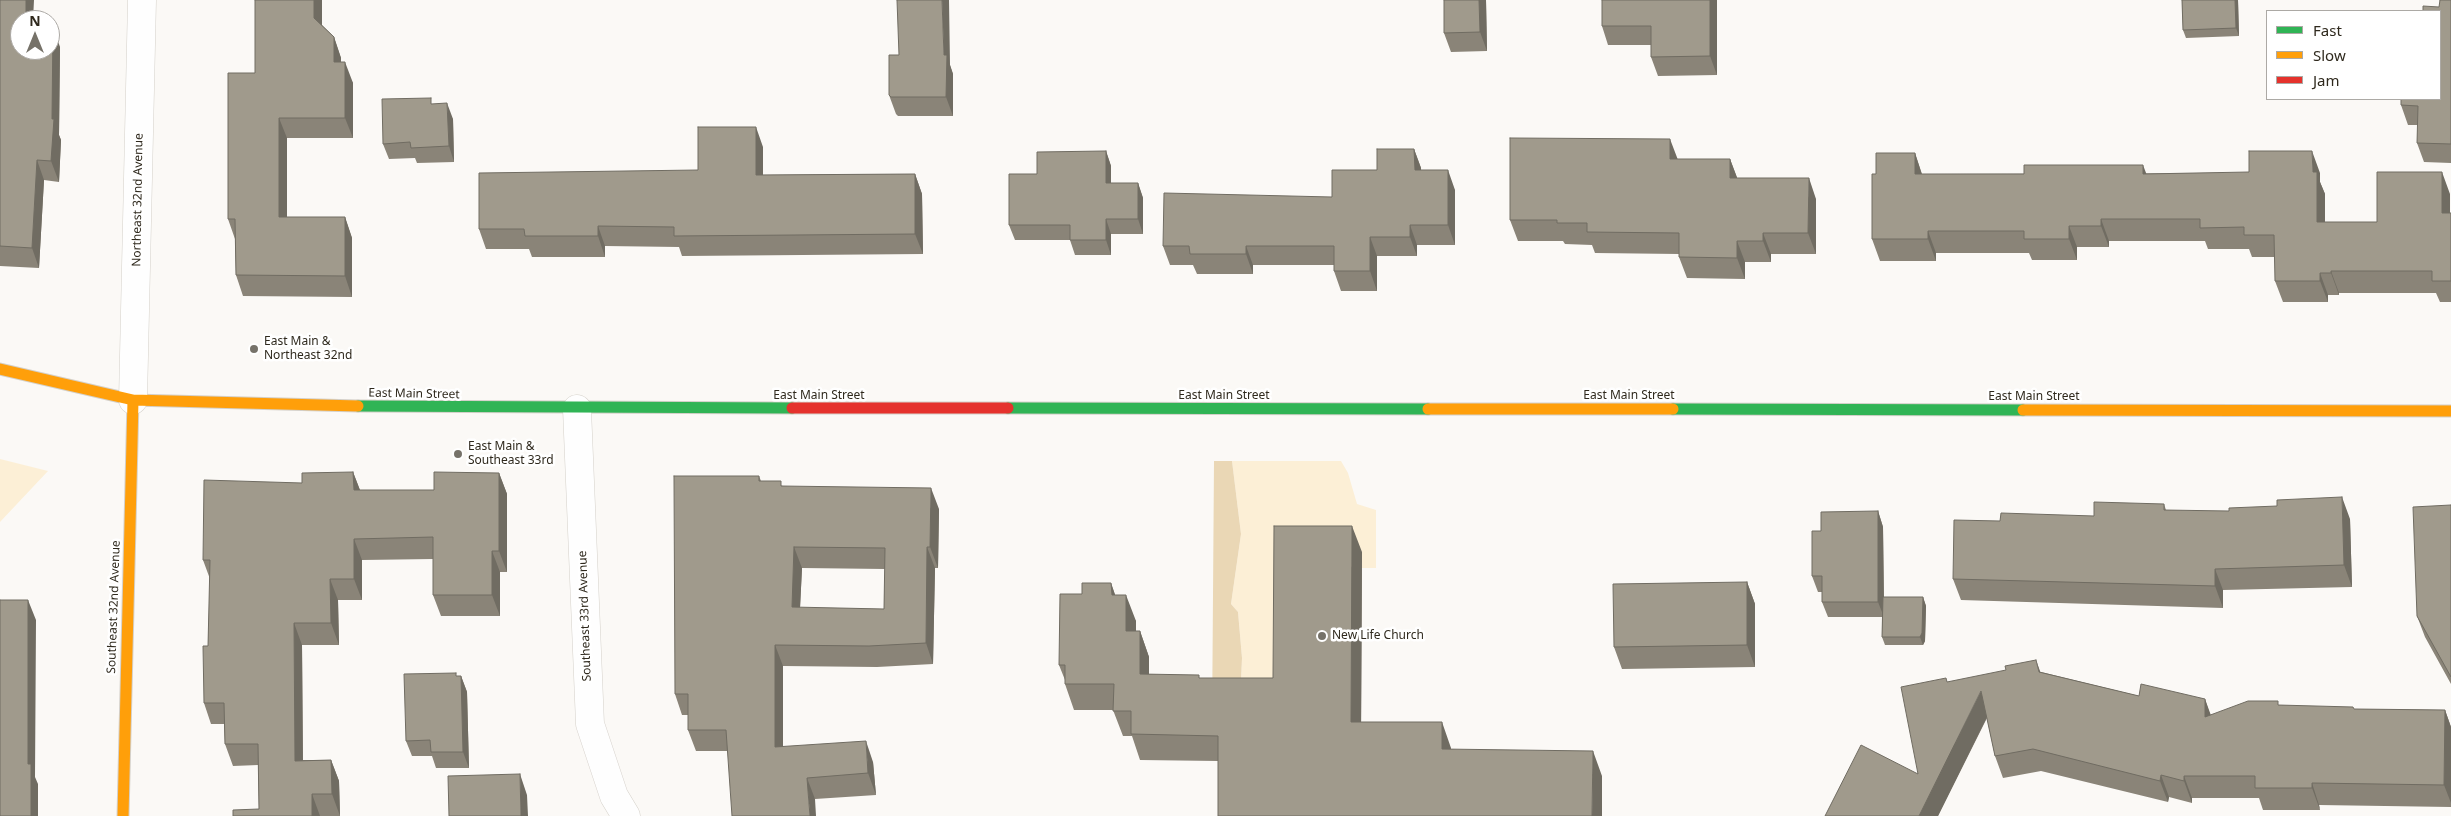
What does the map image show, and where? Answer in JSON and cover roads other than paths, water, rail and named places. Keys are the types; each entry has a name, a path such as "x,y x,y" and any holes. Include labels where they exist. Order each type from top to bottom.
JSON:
{"main road":[{"name":"East Main Street","path":"0,369 133,400 205,404 577,409 2451,411"},
{"name":"Southeast 32nd Avenue","path":"123,816 133,400"}],"street":[{"name":"Northeast 32nd Avenue","path":"133,400 142,0"},
{"name":"Southeast 33rd Avenue","path":"577,409 590,724 614,796 626,816"}],"place":[{"name":"East Main & Northeast 32nd","path":"254,349"},
{"name":"East Main & Southeast 33rd","path":"458,454"},
{"name":"New Life Church","path":"1322,636"}]}
